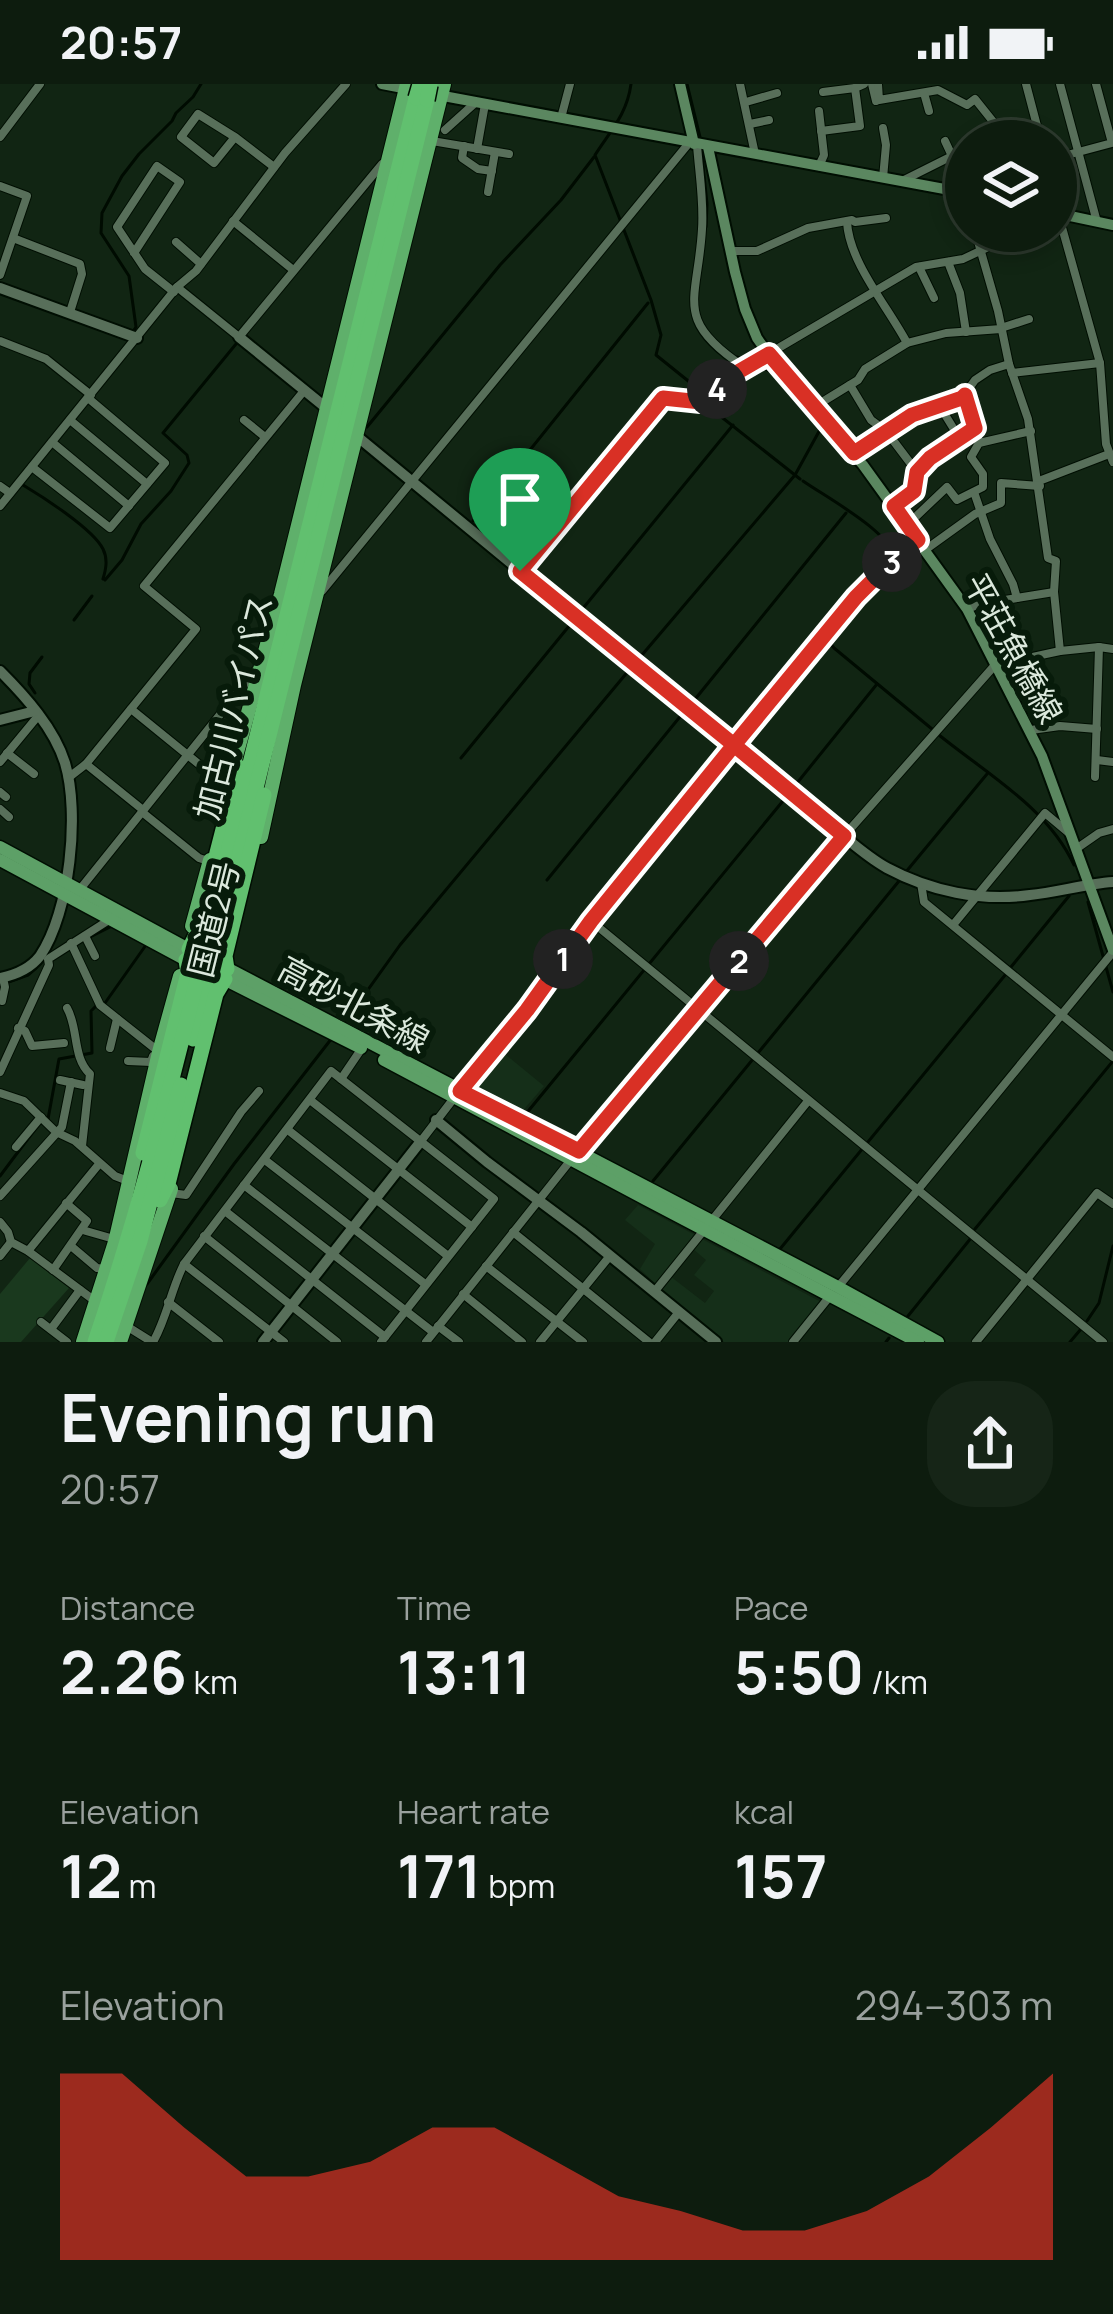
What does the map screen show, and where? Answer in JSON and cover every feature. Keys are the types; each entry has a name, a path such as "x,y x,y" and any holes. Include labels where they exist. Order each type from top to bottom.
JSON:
{"highway":[{"name":"国道2号","path":"83,1342 112,1274 157,1050 207,963 271,798 354,434 430,141 425,89"},
{"name":"国道2号","path":"120,1342 129,1328 205,1068 207,963 192,928 329,410 389,160 425,89"},
{"name":"加古川バイパス","path":"106,1342 140,1241 425,89"},
{"path":"207,963 226,956 266,788 272,699"},
{"name":"加古川バイパス","path":"94,1342 207,963"}],"main road":[{"path":"382,84 945,190"},
{"name":"平荘魚橋線","path":"680,84 757,338 854,453 968,609 1030,730 1076,849 1109,956"},
{"path":"1077,217 1113,225"},
{"name":"高砂北条線","path":"0,847 110,918 207,963 938,1342"},
{"name":"高砂北条線","path":"3,862 64,887 80,888 207,963"},
{"name":"高砂北条線","path":"338,1031 362,1048 457,1094"},
{"name":"高砂北条線","path":"834,1291 918,1342"}],"street":[{"path":"20,84 32,94"},
{"path":"0,137 40,84"},
{"path":"0,506 346,84"},
{"path":"561,119 570,84"},
{"path":"1025,84 1035,120"},
{"path":"1060,84 1097,221"},
{"path":"1079,152 1113,144 1096,84"},
{"path":"823,92 867,85"},
{"path":"867,85 879,100 937,87 967,104 975,99 992,120"},
{"path":"867,85 876,103"},
{"path":"821,131 860,127 867,85"},
{"path":"745,86 755,155"},
{"path":"746,102 777,93"},
{"path":"924,93 929,111"},
{"path":"1100,100 1113,97"},
{"path":"445,130 481,104"},
{"path":"477,148 481,104"},
{"path":"819,111 824,155 819,168"},
{"path":"235,137 214,163 181,137 198,114 235,137 274,167"},
{"path":"751,124 769,120"},
{"path":"883,128 883,178"},
{"path":"430,141 509,154"},
{"path":"316,593 622,227 699,145"},
{"path":"699,145 703,215 695,309 709,340 749,365"},
{"path":"464,146 462,158 478,170 492,171"},
{"path":"488,192 495,152"},
{"path":"239,338 389,160"},
{"path":"903,181 945,160"},
{"path":"134,254 180,182 158,166 117,227 134,254 145,269 329,410"},
{"path":"0,186 27,196 0,275"},
{"path":"730,250 757,251 808,228 886,218"},
{"path":"233,221 292,268"},
{"path":"847,222 848,238 907,343"},
{"path":"13,238 82,267 70,312"},
{"path":"176,242 201,264"},
{"path":"520,571 663,398 704,400 749,365 918,267 982,252 1031,431 1048,558 1056,561 1060,652"},
{"path":"267,1337 527,1010 591,921 856,597 896,557 1001,503 1001,483 1039,483 1111,458 1100,363 1068,252"},
{"path":"948,262 960,293 966,332"},
{"path":"918,267 934,298"},
{"path":"0,288 136,338"},
{"path":"814,406 907,343 1029,319"},
{"path":"0,341 46,358 165,463 110,528 32,467"},
{"path":"854,453 912,415 962,398 982,375 1011,368 1100,363"},
{"path":"850,385 872,421 886,431 917,472"},
{"path":"68,778 83,767 196,629 144,586 303,392"},
{"path":"907,525 947,487 957,500 984,485 983,474 970,457 979,442 965,395"},
{"path":"939,405 960,439"},
{"path":"70,420 147,485"},
{"path":"244,420 265,437"},
{"path":"894,506 914,491 917,472 930,458 975,428"},
{"path":"979,442 1031,431"},
{"path":"354,434 885,867 921,884 977,896 1031,896 1113,882"},
{"path":"52,442 130,506"},
{"path":"0,485 10,493"},
{"path":"915,486 932,502"},
{"path":"974,492 1016,598"},
{"path":"968,609 1054,592"},
{"path":"1095,777 1099,647"},
{"path":"426,1342 574,1156 995,665 1060,652 1113,649"},
{"path":"80,888 260,670"},
{"path":"0,671 57,744 68,778 72,845 44,957"},
{"path":"131,710 227,787"},
{"path":"0,720 37,714"},
{"path":"34,774 3,758 37,714"},
{"path":"1030,730 1097,729"},
{"path":"1096,760 1113,762"},
{"path":"83,767 209,861"},
{"path":"0,809 9,817"},
{"path":"953,925 1042,816 1071,835"},
{"path":"1076,849 1113,829"},
{"path":"921,884 924,902 1113,1057"},
{"path":"2,1000 3,981 110,918"},
{"path":"591,921 1103,1342"},
{"path":"85,935 95,956"},
{"path":"71,943 98,1002 157,1050 151,1061 128,1061"},
{"path":"793,1342 1109,956"},
{"path":"15,1073 1,1070 49,965 44,957"},
{"path":"67,1007 74,1019 80,1065 90,1074 82,1148"},
{"path":"110,1048 117,1019"},
{"path":"18,1028 25,1031 32,1046 44,1048 60,1041"},
{"path":"341,1078 362,1048"},
{"path":"129,1328 152,1342 184,1264 331,1072 494,1199 383,1340 225,1211"},
{"path":"60,1080 83,1085"},
{"path":"0,1196 62,1127 71,1082"},
{"path":"0,1093 24,1101 56,1132 129,1182"},
{"path":"170,1192 186,1195 258,1098"},
{"path":"310,1100 472,1227"},
{"path":"656,1290 808,1101"},
{"path":"16,1148 41,1117"},
{"path":"436,1120 716,1342"},
{"path":"288,1130 448,1256"},
{"path":"265,1160 425,1284"},
{"path":"28,1251 100,1163"},
{"path":"244,1185 406,1311 459,1342"},
{"path":"976,1342 1097,1193 1113,1204"},
{"path":"53,1270 87,1220 66,1202"},
{"path":"0,1222 11,1242 97,1301"},
{"path":"86,1232 116,1240"},
{"path":"513,1232 652,1342 679,1312"},
{"path":"204,1236 337,1342"},
{"path":"0,1256 11,1242"},
{"path":"71,1246 112,1274"},
{"path":"540,1342 609,1257"},
{"path":"184,1264 267,1337 284,1342"},
{"path":"486,1266 583,1342"},
{"path":"50,1329 80,1291"},
{"path":"463,1294 522,1342"},
{"path":"168,1302 219,1342"},
{"path":"41,1322 67,1342"}],"shaded area":[{"path":"500,1050 544,1086 520,1114 469,1088"},
{"path":"638,1205 695,1235 658,1286 640,1269 655,1244 625,1220"},
{"path":"702,1239 823,1303 790,1342 724,1342 661,1291 670,1276 705,1303 714,1291 694,1275 706,1260 693,1249"},
{"path":"30,1258 69,1288 21,1342 0,1342 0,1294"}],"waterway":[{"path":"134,330 129,276 101,233 102,213 122,176 201,84"},
{"path":"631,84 622,113 595,155 651,300 661,335 656,355 692,384 705,404 800,479"},
{"path":"687,84 700,137"},
{"path":"701,147 706,227"},
{"path":"367,427 594,157"},
{"path":"473,521 648,303"},
{"path":"105,580 189,463 187,455 163,433 236,344"},
{"path":"737,357 777,374"},
{"path":"580,612 733,425"},
{"path":"636,662 795,475 822,426"},
{"path":"803,481 858,517 892,550 897,561 880,579"},
{"path":"23,485 98,541 106,556 103,579"},
{"path":"692,703 846,513"},
{"path":"840,623 865,594"},
{"path":"74,620 92,596"},
{"path":"461,758 574,620"},
{"path":"834,631 830,643 834,648 932,729"},
{"path":"35,693 29,684 30,673 42,657"},
{"path":"342,1026 400,945 630,669"},
{"path":"793,788 877,684"},
{"path":"547,880 683,713"},
{"path":"939,735 1033,809 1074,865"},
{"path":"905,873 987,774"},
{"path":"525,1115 787,796"},
{"path":"653,1181 899,881"},
{"path":"1011,967 1069,896"},
{"path":"1088,902 1113,992"},
{"path":"90,937 110,927"},
{"path":"105,1003 146,945"},
{"path":"0,985 36,968"},
{"path":"780,1249 1006,974"},
{"path":"0,1176 39,1124 48,1119 59,1059 92,1053 91,1011 96,1006"},
{"path":"147,1284 332,1038"},
{"path":"975,1229 1113,1061"},
{"path":"908,1316 971,1238"},
{"path":"1087,1321 1099,1303 1113,1246"},
{"path":"1070,1342 1081,1329"},
{"path":"886,1342 889,1338"}],"route":[{"path":"520,571 663,398 701,402 731,376 769,354 854,453 912,415 965,395 975,428 930,458 917,472 914,491 894,506 918,540 856,597 734,745 844,836 579,1151 460,1091 734,745 520,571"}]}
